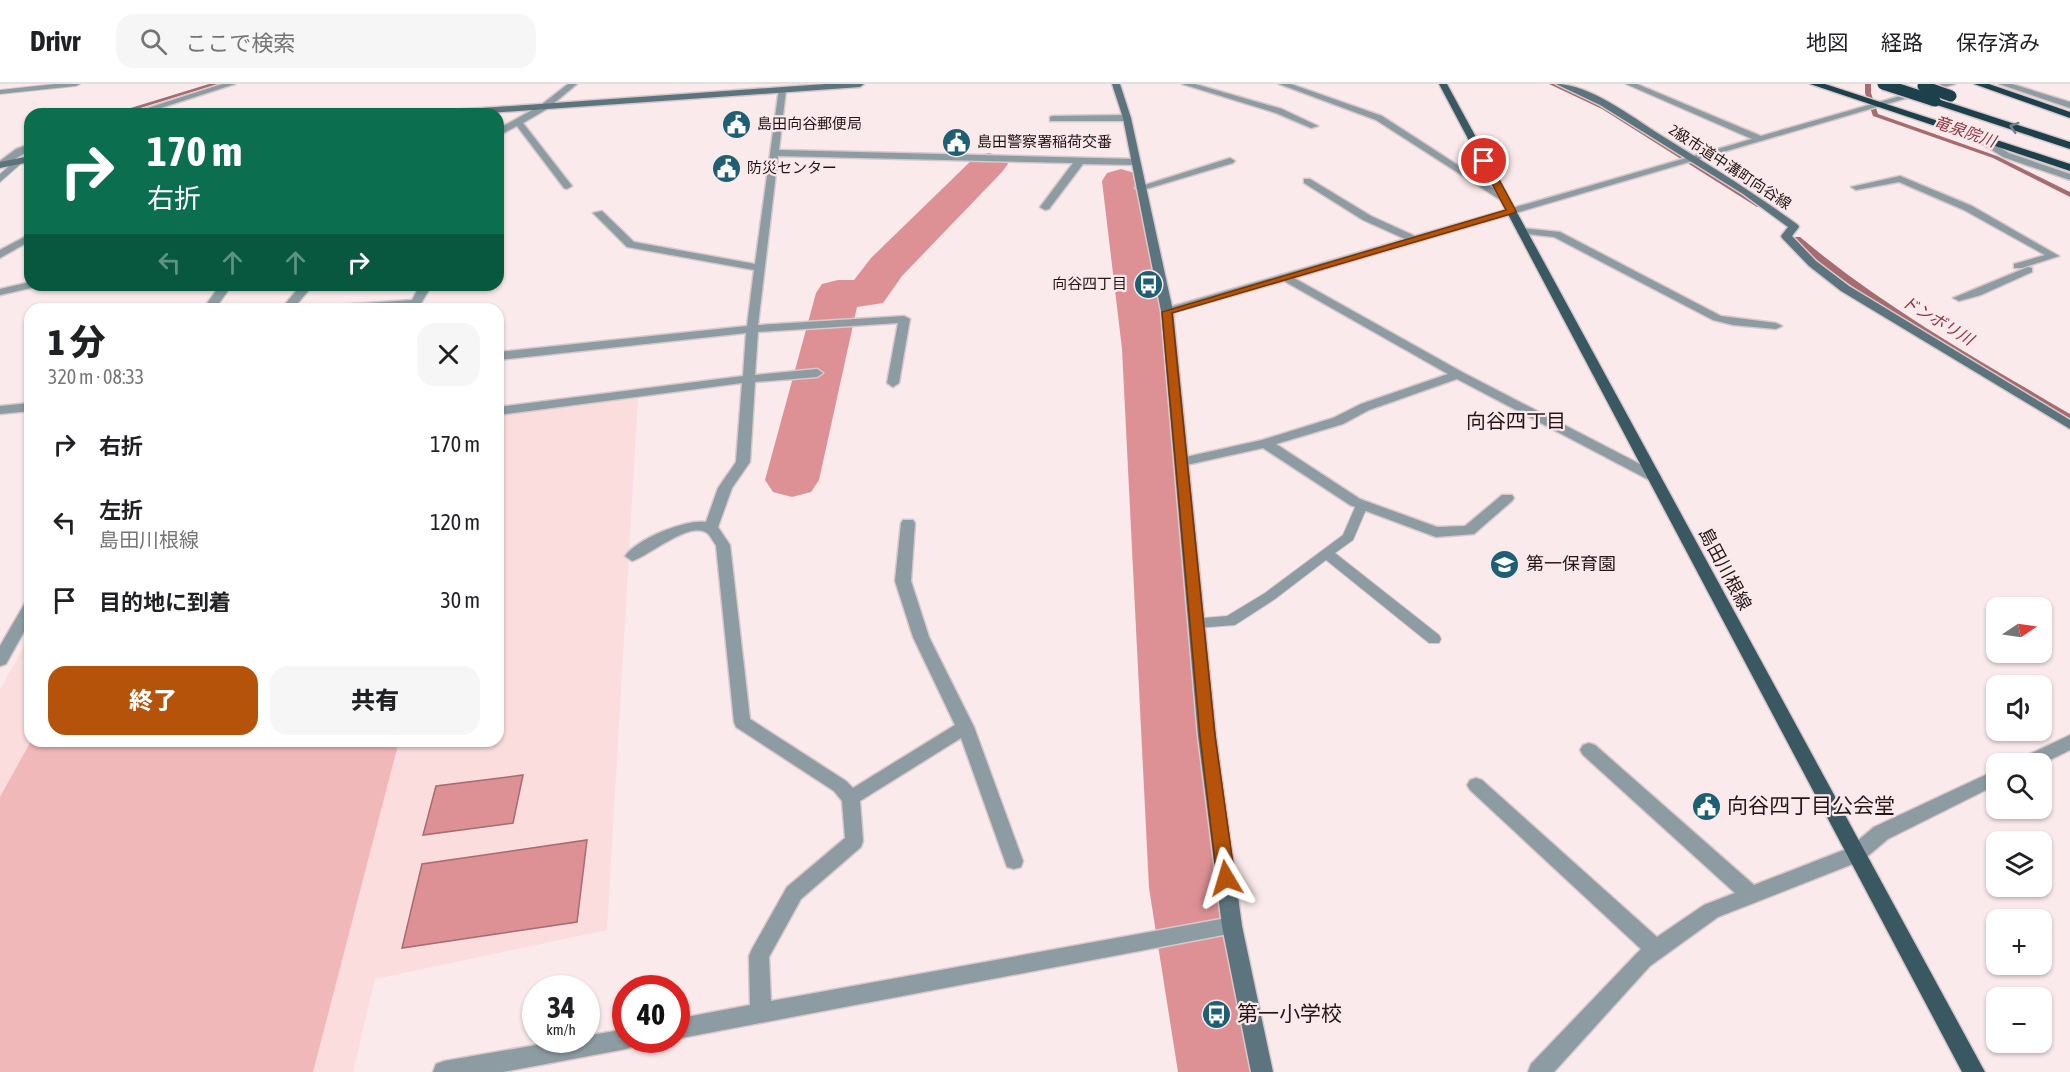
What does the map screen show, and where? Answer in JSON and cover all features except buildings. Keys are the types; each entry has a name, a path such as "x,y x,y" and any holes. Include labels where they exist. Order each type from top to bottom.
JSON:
{"highway":[{"path":"1815,84 2070,168"},
{"path":"1883,84 2070,146"},
{"path":"1915,84 2070,135"},
{"path":"1979,84 2070,115"}],"main road":[{"name":"島田川根線","path":"1443,84 1974,1072"}],"street":[{"path":"153,108 231,84"},
{"path":"504,130 544,107 573,84"},
{"path":"504,110 860,84"},
{"path":"1116,84 1127,118 1167,312 1208,736 1232,926 1262,1072"},
{"path":"1186,84 1279,111 1314,126"},
{"path":"1282,84 1379,118 1508,205"},
{"name":"2級市道中溝町向谷線","path":"1560,84 1603,103 1746,192 1794,227 1786,236 1795,248 1814,265 1871,305 2070,425"},
{"path":"1630,84 1655,96 1716,118 1760,139"},
{"path":"1167,312 1414,239 1508,205 1691,158 1951,84"},
{"path":"2003,84 2070,105"},
{"path":"711,528 725,488 743,462 752,328 782,90"},
{"path":"1053,119 1127,118"},
{"path":"518,122 567,186"},
{"path":"1979,138 2006,155 2070,187"},
{"path":"0,165 24,149"},
{"path":"774,153 1135,162"},
{"path":"2006,155 2070,177"},
{"path":"0,165 24,160"},
{"path":"1045,207 1080,161"},
{"path":"1140,188 1230,161"},
{"path":"1856,187 1900,179 1968,208 2054,256 2023,268 1977,293 1959,298"},
{"path":"1306,181 1367,218 1414,239"},
{"path":"598,213 631,245 761,268"},
{"path":"1522,231 1556,234 1717,318 1776,326"},
{"path":"0,255 24,241"},
{"path":"1285,277 1458,375 1654,477"},
{"path":"0,292 24,287"},
{"path":"292,303 302,291"},
{"path":"504,355 752,328 903,319 892,383"},
{"path":"504,410 747,379 817,373"},
{"path":"1182,462 1265,443 1338,421 1365,406 1458,375"},
{"path":"0,410 24,408"},
{"path":"1265,443 1362,505 1436,532 1469,531 1507,498"},
{"path":"908,523 903,581 921,636 965,728 984,775 1014,861"},
{"path":"632,556 653,542 682,530 700,525 711,528 723,545 742,722 840,786 851,798 854,841 794,893 759,956 761,1014"},
{"path":"1,659 24,618"},
{"path":"851,798 965,728"},
{"path":"2048,753 2070,742"},
{"path":"1589,750 1751,895"},
{"path":"1539,1072 1643,959 1711,911 1856,854 1881,833 1986,782"},
{"path":"1476,785 1657,950"},
{"path":"690,1027 1232,926"},
{"path":"444,1072 612,1042"}],"lane":[{"path":"0,92 76,84"},
{"path":"0,179 24,161"},
{"path":"1197,623 1230,621 1270,596 1348,537 1362,505"},
{"path":"1326,553 1434,639"}],"shaded area":[{"path":"638,398 607,930 375,979 353,1072 0,1072 0,690 24,646 24,747 504,747 504,414"},
{"path":"28,747 397,747 313,1072 0,1072 0,797"},
{"path":"523,775 513,823 423,835 436,786"},
{"path":"587,840 577,922 402,948 422,864"}],"waterway":[{"path":"134,108 215,84"},
{"name":"ドンボリ川","path":"1552,84 1604,108 1759,206"},
{"name":"竜泉院川","path":"1868,84 1868,93 1875,115 1995,157 2070,195"},
{"path":"792,480 838,293 867,294 886,267 989,164"},
{"path":"1121,181 1146,349 1187,888 1221,1072"},
{"name":"ドンボリ川","path":"1797,239 1828,265 1894,313 2070,418"}],"place":[{"name":"島田向谷郵便局","path":"736,124"},
{"name":"島田警察署稲荷交番","path":"956,142"},
{"name":"防災センター","path":"726,168"},
{"name":"向谷四丁目","path":"1148,284"},
{"name":"第一保育園","path":"1505,564"},
{"name":"向谷四丁目公会堂","path":"1706,806"},
{"name":"第一小学校","path":"1216,1014"}],"district":[{"name":"向谷四丁目","path":"1516,421"}],"route":[{"path":"1226,878 1208,736 1167,312 1511,211 1484,161"}]}
